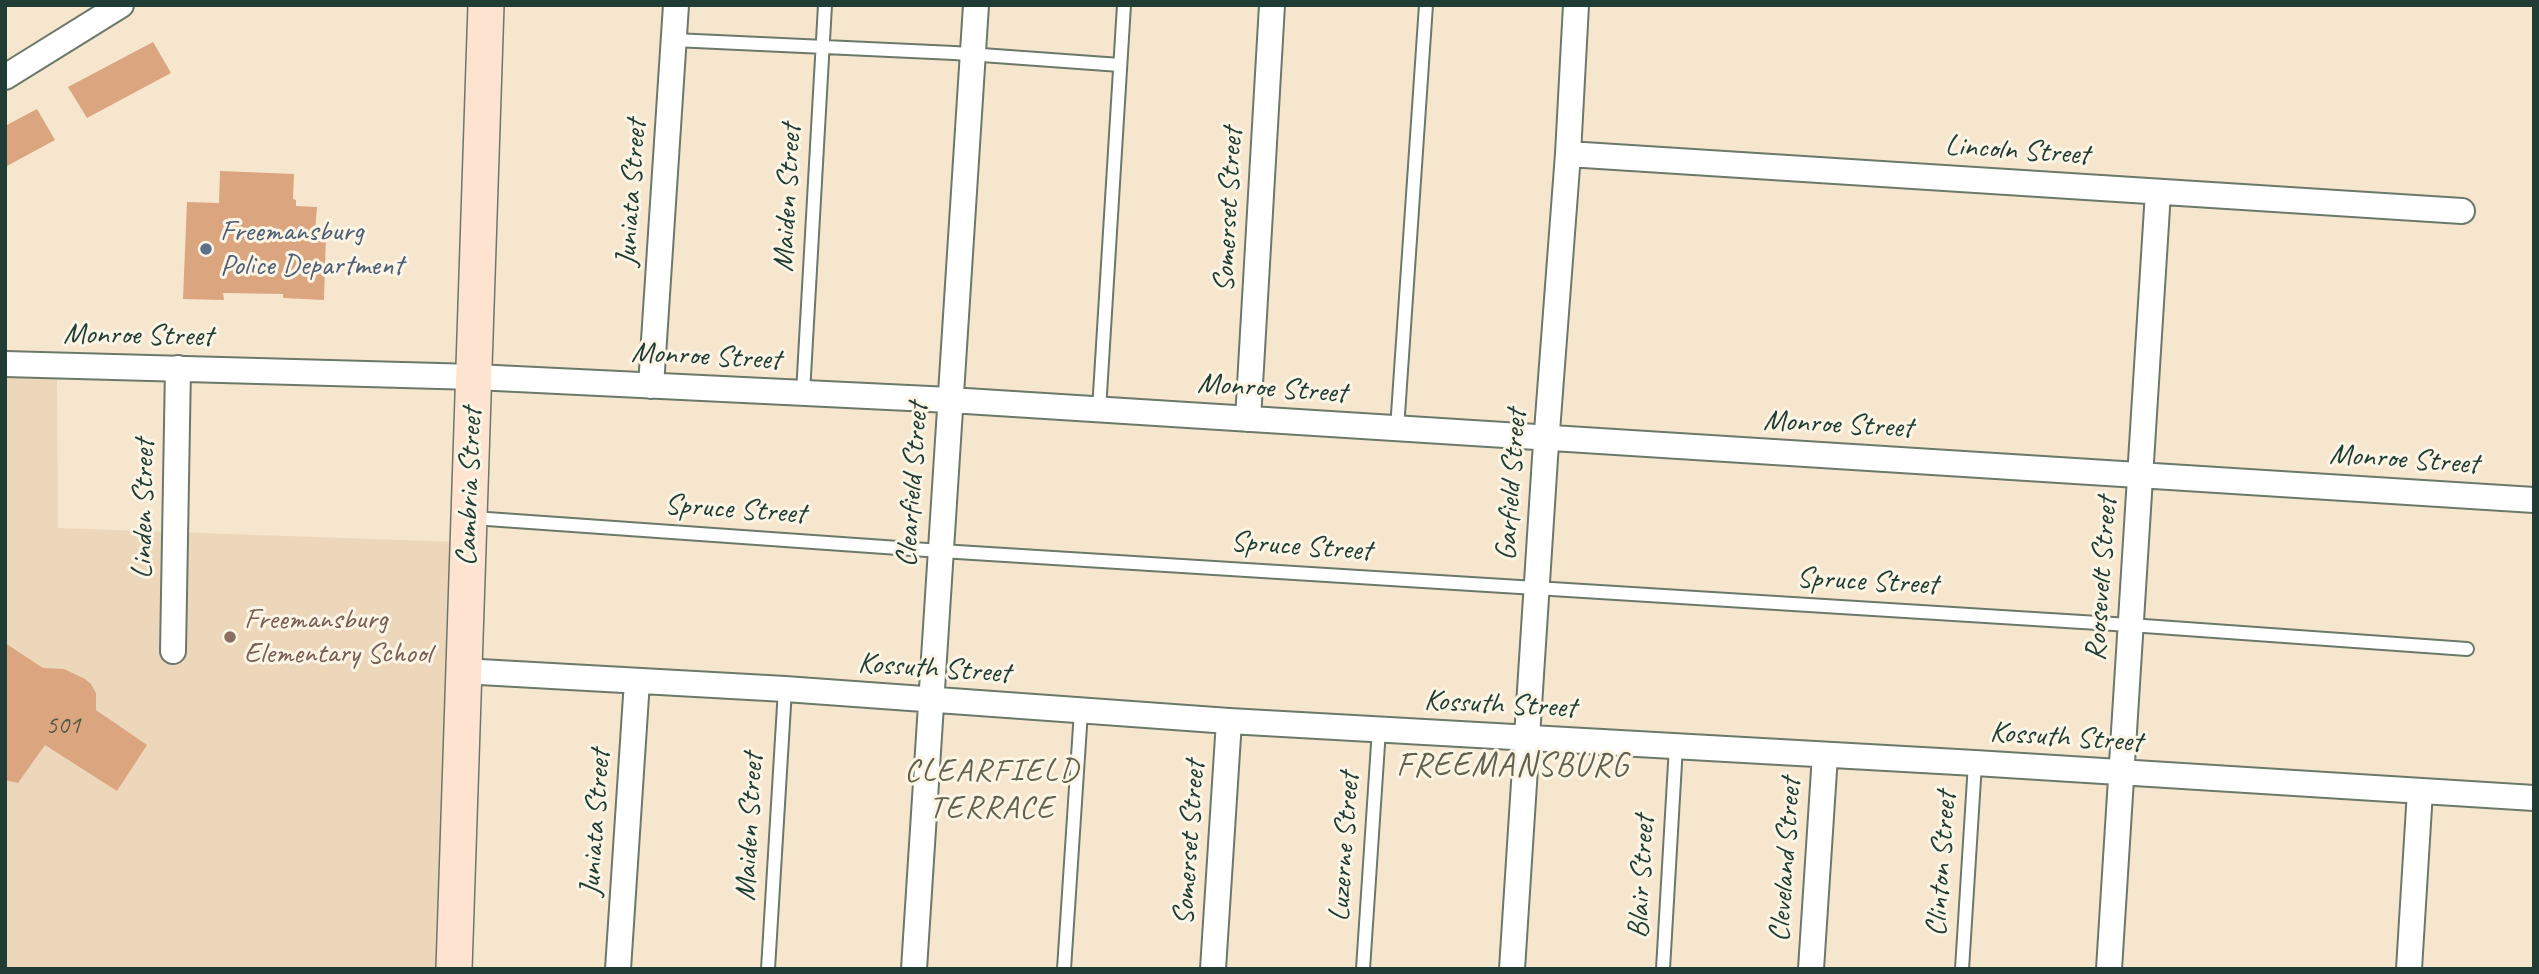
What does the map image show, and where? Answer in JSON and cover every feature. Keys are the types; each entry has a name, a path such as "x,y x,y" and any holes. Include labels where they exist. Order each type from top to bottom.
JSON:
{"street":[{"path":"5,77 121,5"},
{"name":"Cambria Street","path":"454,969 486,5"},
{"name":"Juniata Street","path":"651,386 676,5"},
{"name":"Clearfield Street","path":"914,969 976,5"},
{"name":"Somerset Street","path":"1248,419 1272,5"},
{"name":"Garfield Street","path":"1513,969 1526,737 1568,154 1576,5"},
{"name":"Lincoln Street","path":"1568,154 2462,211"},
{"name":"Roosevelt Street","path":"2109,969 2158,192"},
{"name":"Monroe Street","path":"5,364 475,377 950,400 2534,500"},
{"name":"Linden Street","path":"173,651 178,368"},
{"name":"Kossuth Street","path":"462,671 785,689 1229,721 2534,798"},
{"name":"Juniata Street","path":"618,969 636,681"},
{"name":"Somerset Street","path":"1213,969 1229,721"},
{"name":"Cleveland Street","path":"1811,969 1825,755"},
{"path":"2409,969 2420,791"}],"lane":[{"name":"Maiden Street","path":"803,393 825,5"},
{"path":"1099,410 1124,5"},
{"path":"1397,429 1426,5"},
{"path":"674,40 973,54 1120,65"},
{"name":"Spruce Street","path":"469,518 940,551 2130,625 2467,649"},
{"name":"Maiden Street","path":"768,969 785,689"},
{"path":"1065,969 1080,711"},
{"name":"Luzerne Street","path":"1363,969 1379,729"},
{"name":"Blair Street","path":"1663,969 1676,746"},
{"name":"Clinton Street","path":"1962,969 1975,764"}],"shaded area":[{"name":"Freemansburg Elementary School","path":"5,376 57,378 58,528 459,542 442,969 5,969"}],"building":[{"path":"153,42 171,73 87,118 68,87"},
{"path":"37,109 55,140 5,167 5,126"},
{"path":"220,171 294,174 293,199 296,200 296,206 317,207 315,231 326,232 324,300 283,298 283,294 223,293 224,300 183,299 187,202 219,203"},
{"path":"5,643 43,668 64,669 85,679 96,693 96,710 147,745 117,791 45,745 18,783 5,780"}],"place":[{"name":"Freemansburg Police Department","path":"206,249"},
{"name":"Freemansburg Elementary School","path":"230,637"}],"district":[{"name":"FREEMANSBURG","path":"1513,766"},
{"name":"CLEARFIELD TERRACE","path":"992,790"}]}
